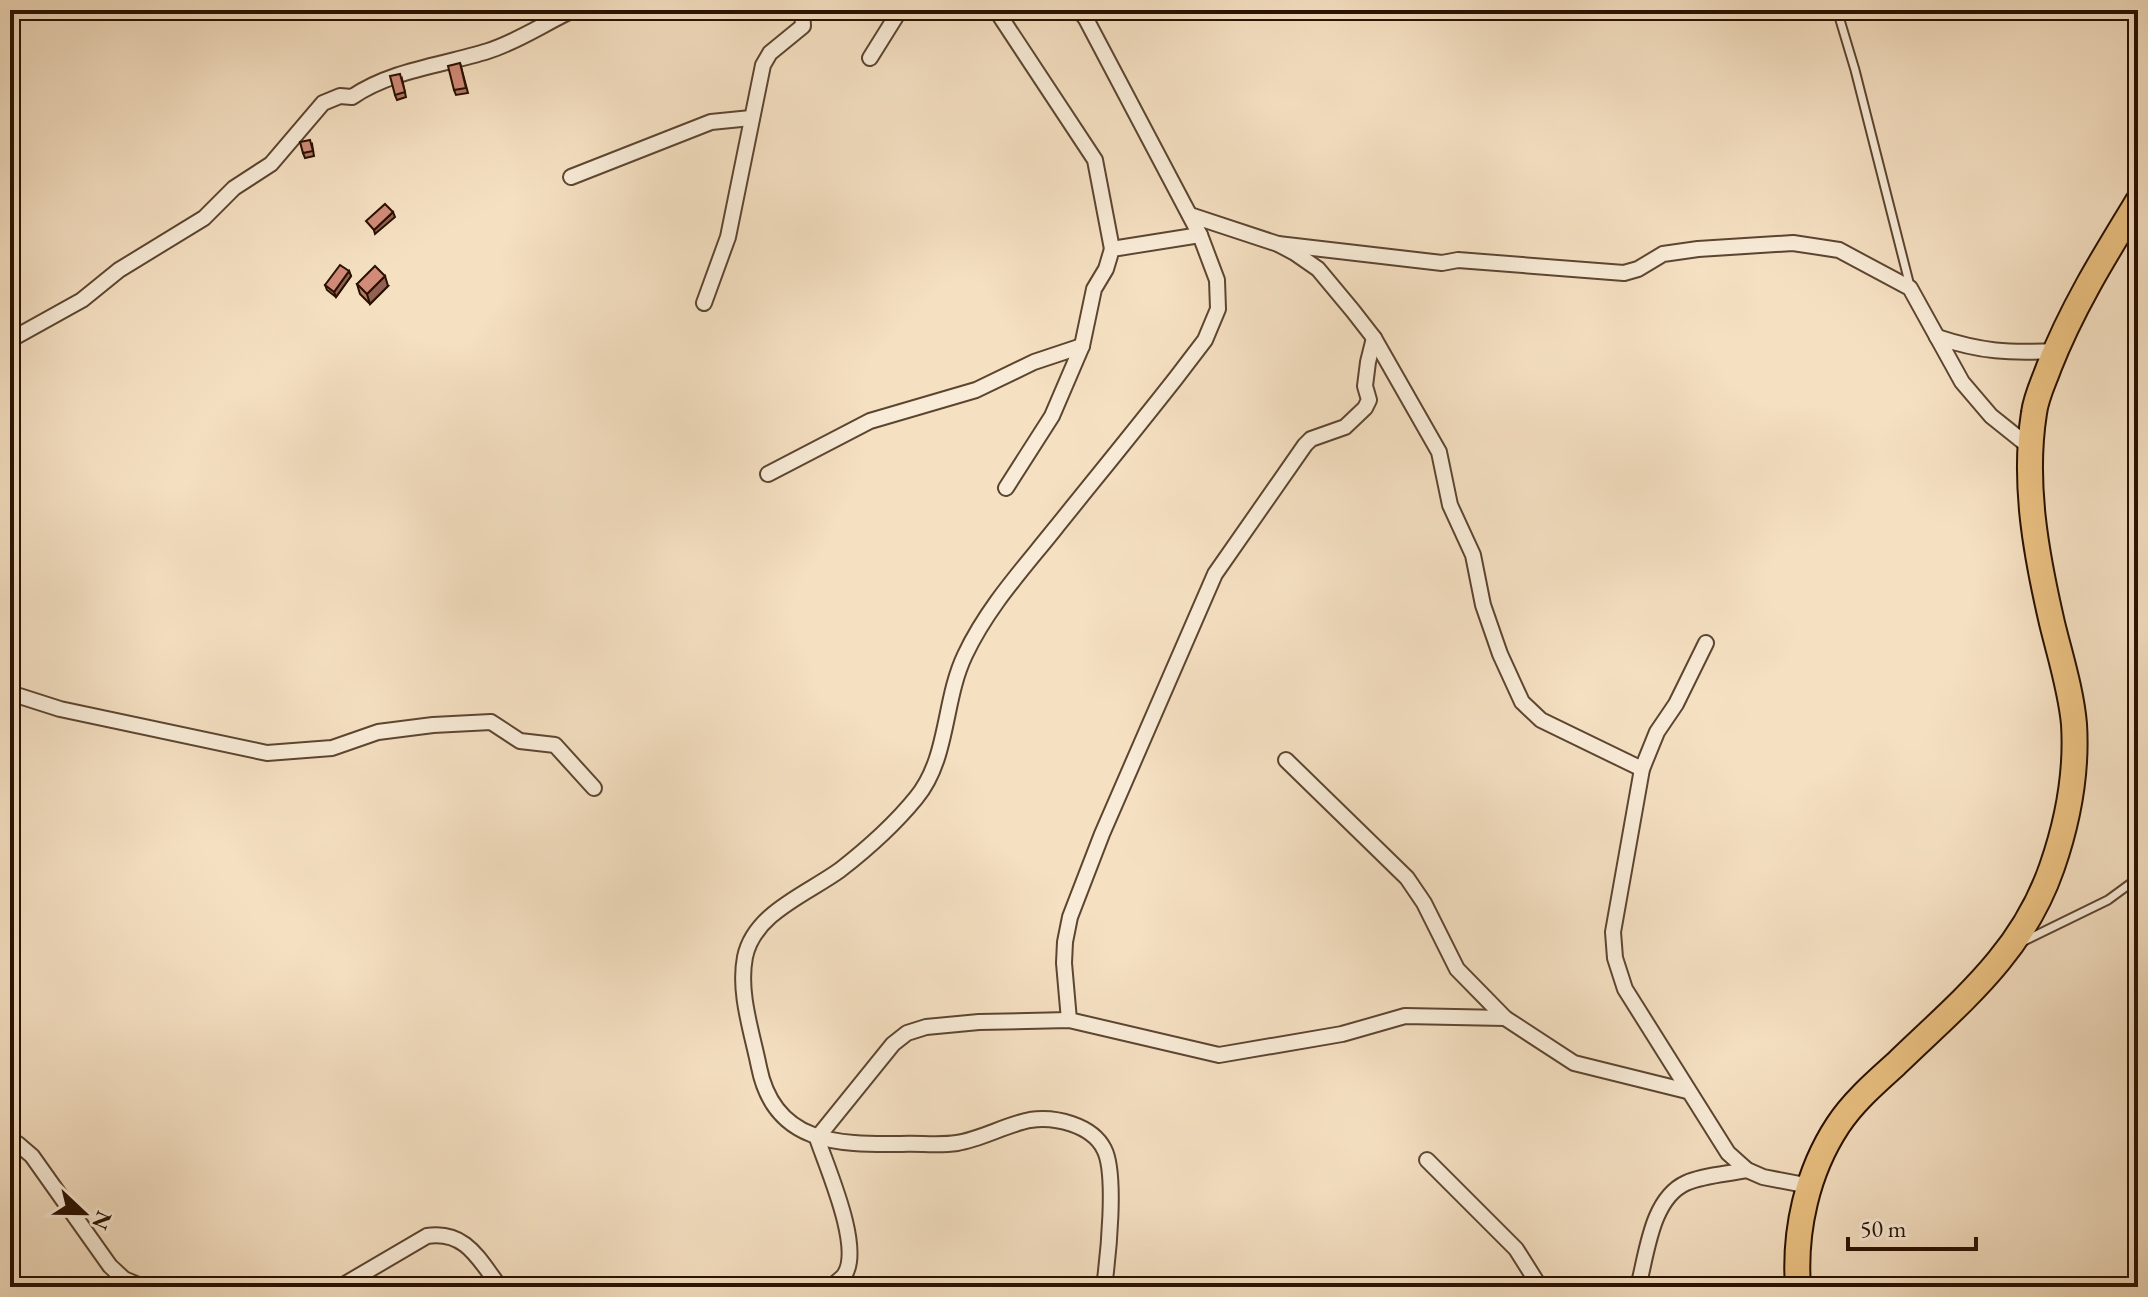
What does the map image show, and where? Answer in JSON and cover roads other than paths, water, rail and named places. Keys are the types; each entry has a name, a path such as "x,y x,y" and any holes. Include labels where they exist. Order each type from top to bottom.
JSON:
{"main road":[{"path":"1798,1287 1798,1236 1810,1186 1823,1151 1839,1123 1866,1092 1991,973 2029,920 2052,868 2064,829 2074,755 2071,700 2041,575 2035,536 2029,469 2035,409 2056,351 2082,295 2138,201"}],"street":[{"path":"10,340 82,300 119,270 204,218 234,188 271,164 323,103 340,96 352,97 366,87 491,50 573,10"},
{"path":"704,303 728,237 763,65 770,53 803,26 802,10"},
{"path":"870,58 900,10"},
{"path":"996,10 1095,160 1112,249 1106,269 1094,289 1082,346 1052,416 1006,488"},
{"path":"1079,10 1200,235 1217,280 1218,309 1205,340 994,605 964,657 947,711 936,766 918,796 889,827 839,870 773,914 754,935 745,955 742,983 763,1089 787,1120 817,1138 859,1144 958,1143 1034,1120 1065,1122 1089,1132 1104,1147 1111,1172 1104,1287"},
{"path":"571,177 711,122 751,118"},
{"path":"1190,215 1278,244 1442,263 1458,260 1624,273 1638,269 1663,254 1793,243 1839,250 1910,288 1962,382 1991,416 2031,448"},
{"path":"1112,249 1200,235"},
{"path":"1278,244 1318,269 1374,338 1439,452 1450,505 1473,555 1483,605 1500,654 1522,702 1541,720 1642,769"},
{"path":"1937,337 1973,349 2009,353 2056,351"},
{"path":"1069,1020 1064,963 1070,917 1102,834 1215,574 1305,445 1311,439 1345,427 1356,420 1365,408 1369,400 1365,386 1374,338"},
{"path":"768,474 870,421 976,390 1034,362 1082,346"},
{"path":"1706,643 1676,704 1657,732 1642,769 1613,932 1615,958 1625,989 1728,1153 1747,1170 1763,1177 1810,1186"},
{"path":"10,693 60,709 267,753 332,748 378,732 491,722 520,741 555,745 594,788"},
{"path":"1286,760 1407,878 1424,903 1457,969 1505,1018 1574,1063 1687,1091"},
{"path":"817,1138 893,1044 907,1033 926,1027 979,1022 1069,1020 1219,1055 1342,1034 1405,1016 1505,1018"},
{"path":"817,1138 849,1245 846,1273 831,1287"},
{"path":"10,1143 18,1144 32,1156 110,1266 124,1279 143,1287"},
{"path":"1427,1160 1516,1249 1540,1287"},
{"path":"1638,1287 1658,1215 1674,1191 1688,1182 1747,1170"},
{"path":"340,1287 427,1236 443,1234 459,1239 500,1287"}],"lane":[{"path":"1837,10 1910,288"},
{"path":"2011,948 2108,900 2138,878"}]}
